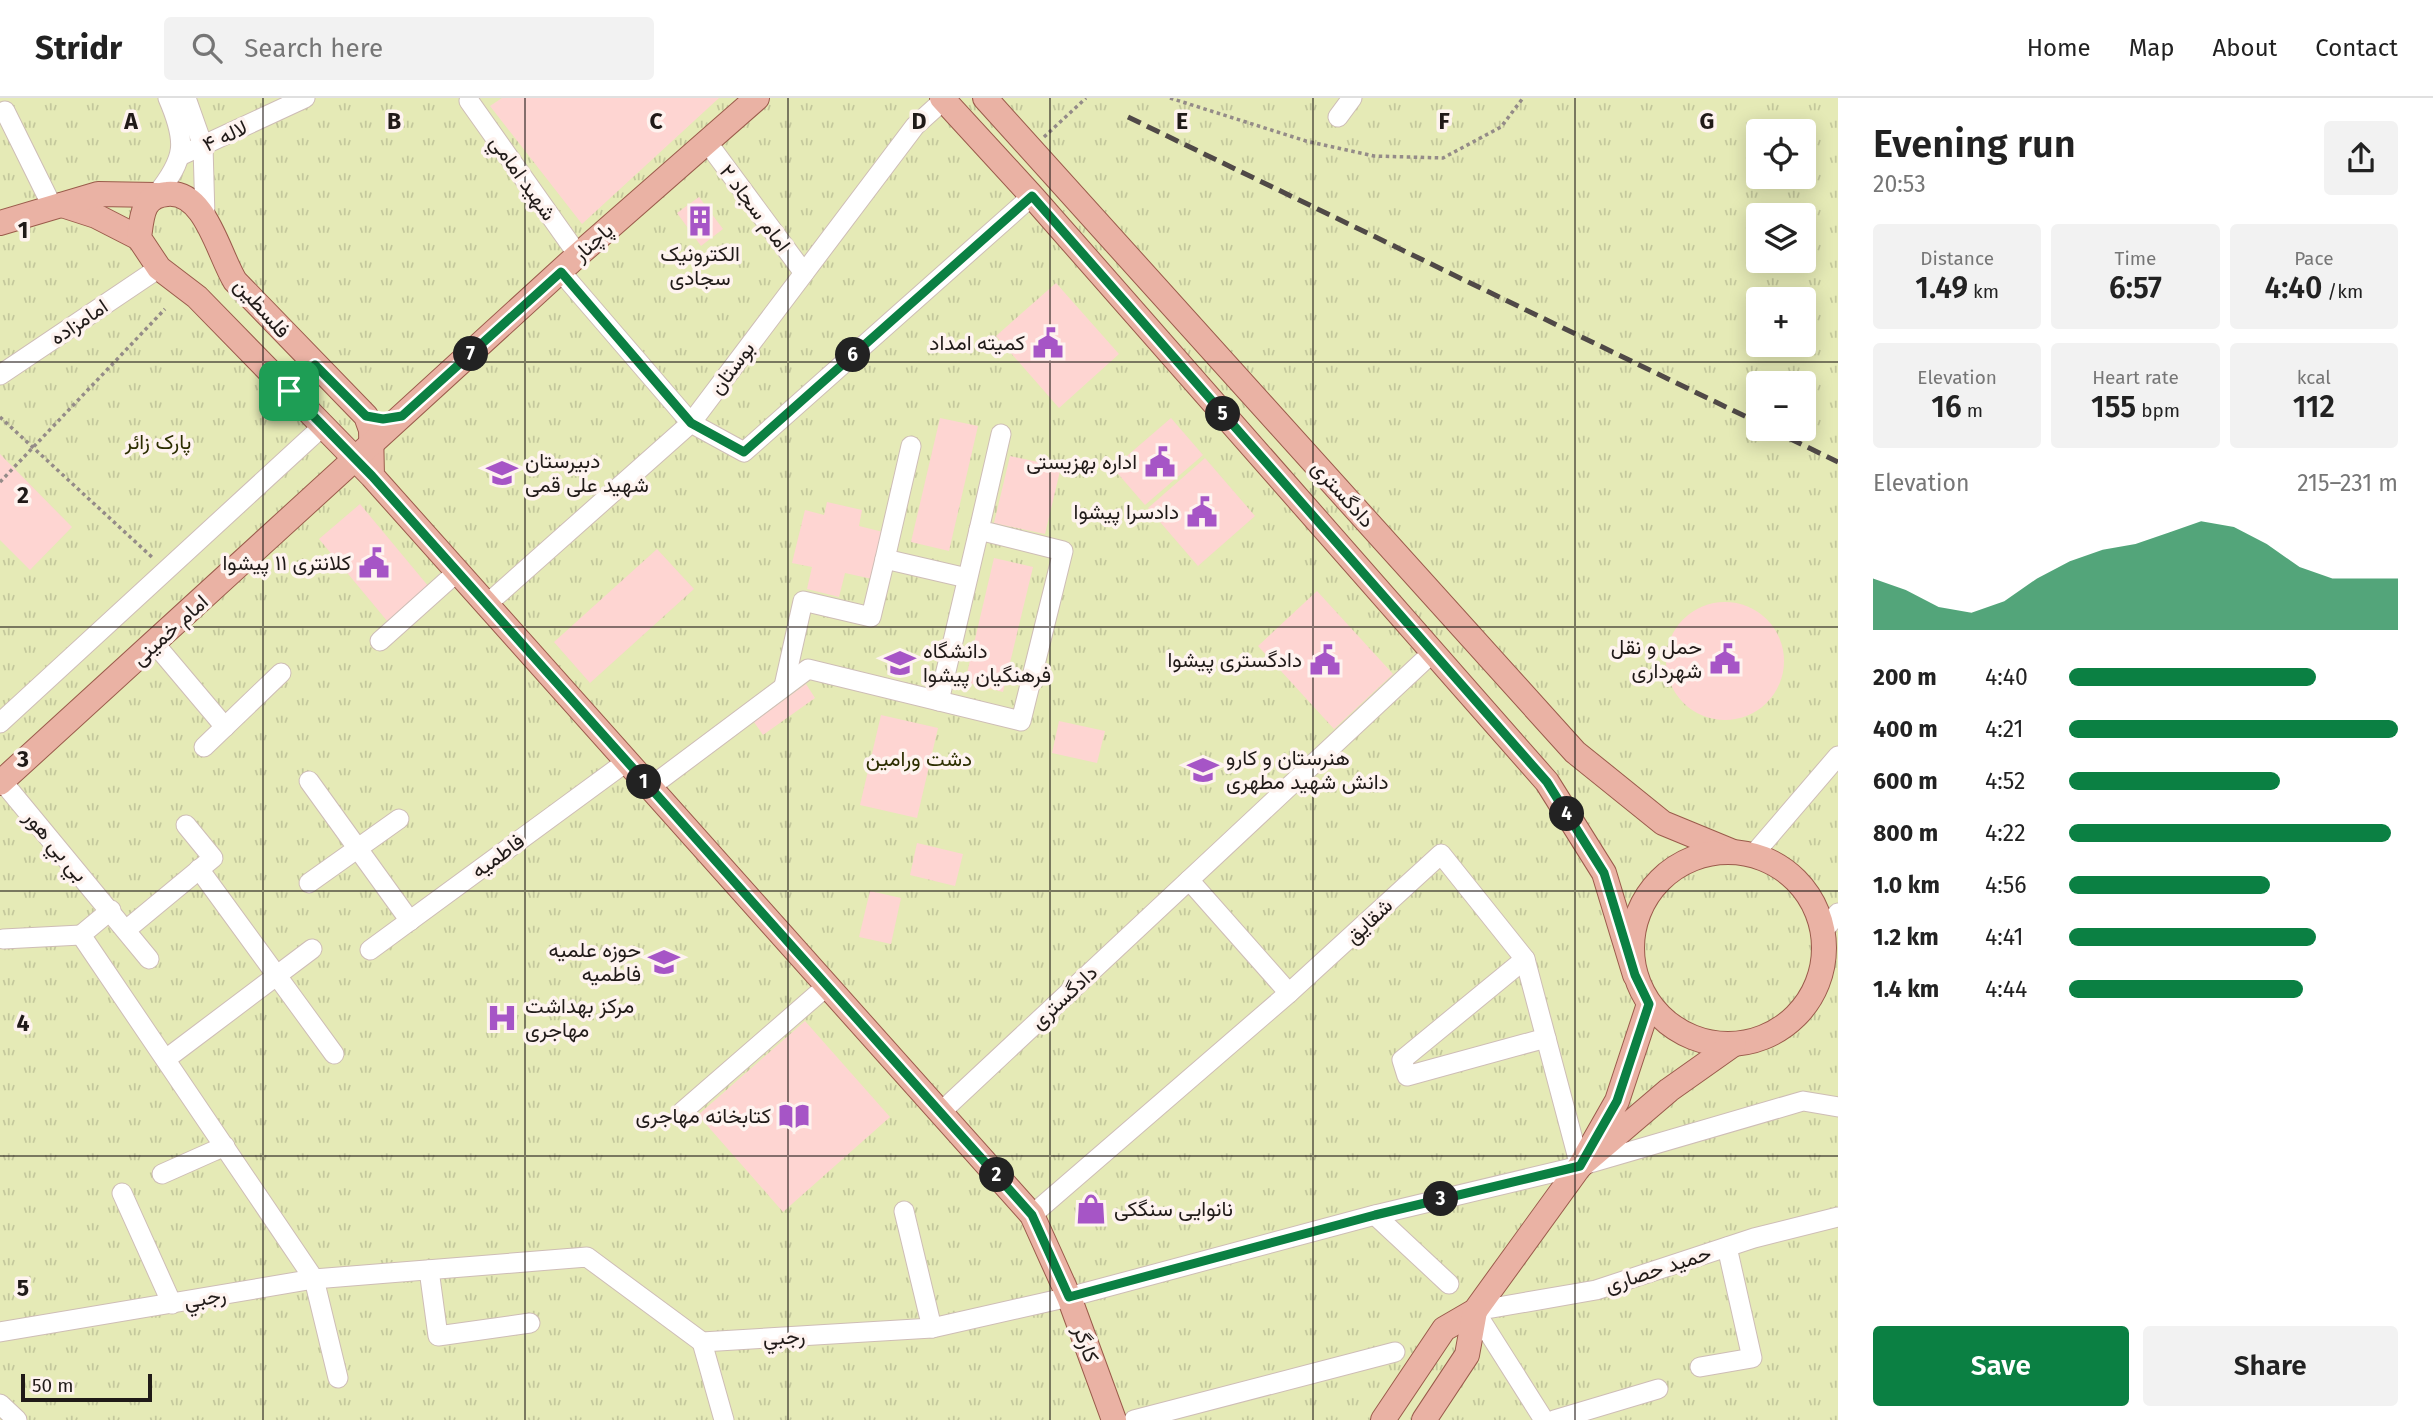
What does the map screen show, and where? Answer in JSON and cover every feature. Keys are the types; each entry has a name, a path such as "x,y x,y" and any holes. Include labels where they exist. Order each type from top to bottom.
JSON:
{"main road":[{"name":"پاچنار","path":"366,461 402,416 569,263 757,98"},
{"name":"دادگستری","path":"985,98 1576,752 1663,823 1742,853"},
{"name":"دادگستری","path":"944,99 1547,782 1604,873 1635,975"},
{"name":"فلسطین","path":"0,223 98,194 156,195 178,192 192,198 205,217 221,258 235,281 366,416"},
{"path":"57,206 96,216 139,237 144,207 156,195"},
{"name":"فلسطین","path":"139,237 159,268 197,297 323,426 366,461"},
{"path":"289,391 315,365"},
{"path":"366,461 371,430 366,416 383,419 402,416"},
{"name":"کارگر","path":"366,461 486,605 942,1111 1032,1215 1069,1297 1114,1420"},
{"name":"امام خمینی","path":"1,782 366,461"},
{"path":"1742,853 1791,874 1831,922 1813,993 1793,1019 1766,1037 1734,1044 1702,1041 1673,1027 1649,1004 1635,975 1632,943 1638,914 1653,888 1683,863 1701,855 1742,853"},
{"path":"1383,1420 1444,1329 1475,1311 1580,1166 1617,1101 1649,1004"},
{"path":"1580,1166 1669,1090 1734,1044"},
{"path":"1424,1420 1467,1355 1475,1311"}],"street":[{"path":"156,195 172,175 182,155 179,124 168,98"},
{"path":"186,98 203,146 205,217"},
{"name":"لاله ۴","path":"182,155 305,98"},
{"path":"1338,117 1352,98"},
{"name":"شهيد امامي","path":"469,99 569,263 691,423"},
{"name":"بوستان","path":"486,605 691,423 915,126 944,99"},
{"path":"5,111 57,206"},
{"name":"امام سجاد ۲","path":"707,142 804,273"},
{"path":"691,423 744,452 1032,196"},
{"name":"امامزاده","path":"0,375 159,268"},
{"path":"0,723 323,426"},
{"path":"939,701 1001,434"},
{"path":"783,685 803,601 871,617 911,446"},
{"path":"649,788 783,685 808,669 1021,721 1063,551 979,530"},
{"path":"885,559 967,578"},
{"path":"380,641 457,572"},
{"path":"155,644 225,727"},
{"name":"دادگستری","path":"942,1111 1432,653"},
{"path":"204,747 281,673"},
{"path":"1742,853 1838,756"},
{"name":"فاطميه","path":"370,950 626,762"},
{"path":"309,781 410,921"},
{"name":"بي بي هور","path":"1,782 149,958"},
{"path":"309,883 399,819"},
{"path":"126,930 213,858 186,825"},
{"name":"شقايق","path":"1032,1215 1289,993 1441,854 1525,958 1580,1166"},
{"path":"200,869 334,1054"},
{"path":"1189,880 1289,993"},
{"path":"3,939 81,934 111,910"},
{"path":"81,934 314,1279 338,1378"},
{"path":"166,1059 312,949"},
{"path":"1525,958 1402,1060 1407,1076 1546,1038"},
{"path":"682,1112 828,985"},
{"path":"1580,1166 1803,1101 1838,1107"},
{"path":"162,1174 225,1146"},
{"name":"رجبي","path":"0,1332 314,1279 587,1257 702,1342 932,1328 1069,1297 1375,1215 1580,1166"},
{"path":"122,1193 172,1304"},
{"path":"904,1211 932,1328"},
{"path":"1375,1215 1449,1284"},
{"name":"حمید حصاری","path":"1475,1311 1596,1290 1727,1247 1838,1217"},
{"path":"1700,1367 1752,1358 1727,1247"},
{"path":"429,1270 438,1336 530,1323"},
{"path":"1475,1311 1544,1420"},
{"path":"702,1342 724,1420"},
{"path":"1134,1420 1395,1352"},
{"path":"1554,1420 1658,1389"}],"path":[{"path":"1032,148 1086,98"},
{"path":"1170,98 1306,141 1360,153 1443,158 1502,127 1523,98"},
{"path":"0,482 165,309"},
{"path":"0,417 155,561"}],"green space":[{"name":"دشت ورامین","path":"0,98 1838,98 1838,1420 0,1420"}],"building":[{"path":"502,98 719,98 582,224 490,106"},
{"name":"الکترونیک سجادی","path":"699,197 723,229 701,246 677,213"},
{"path":"1056,283 1119,354 1059,408 996,336"},
{"path":"940,418 978,426 949,551 911,542"},
{"path":"1171,418 1203,455 1145,505 1113,468"},
{"path":"0,454 72,527 30,570 0,540"},
{"path":"1010,456 1061,467 1045,534 994,523"},
{"name":"دادسرا پیشوا","path":"1205,458 1255,516 1198,566 1148,508"},
{"path":"827,502 862,510 859,526 883,532 872,579 845,573 839,597 807,589 812,567 792,563 805,510 824,515"},
{"name":"کلانتری ۱۱ پیشوا","path":"360,504 429,587 388,622 319,539"},
{"path":"657,549 694,589 590,683 554,642"},
{"path":"994,558 1033,567 1003,692 965,682"},
{"name":"دادگستری پیشوا","path":"1317,591 1393,674 1334,729 1258,646"},
{"name":"حمل و نقل شهرداری","path":"1725,602 1747,607 1767,619 1779,639 1784,661 1779,683 1767,703 1747,715 1725,720 1703,715 1683,703 1671,683 1666,661 1671,639 1683,619 1703,607"},
{"path":"806,684 815,698 763,735 754,722"},
{"path":"881,715 938,728 917,818 860,805"},
{"path":"1059,721 1105,731 1097,763 1052,753"},
{"path":"917,843 963,854 955,886 910,875"},
{"path":"870,891 901,898 891,944 859,937"},
{"name":"کتابخانه مهاجری","path":"805,1021 890,1117 783,1212 698,1115"}],"railway":[{"path":"1128,117 1746,417"},
{"path":"1795,441 1838,462"}],"place":[{"name":"الکترونیک سجادی","path":"700,221"},
{"name":"کمیته امداد","path":"1048,343"},
{"name":"اداره بهزیستی","path":"1160,462"},
{"name":"دبیرستان شهید علی قمی","path":"502,473"},
{"name":"دادسرا پیشوا","path":"1202,512"},
{"name":"کلانتری ۱۱ پیشوا","path":"374,563"},
{"name":"حمل و نقل شهرداری","path":"1725,659"},
{"name":"دادگستری پیشوا","path":"1325,660"},
{"name":"دانشگاه فرهنگیان پیشوا","path":"900,663"},
{"name":"هنرستان و کارو دانش شهید مطهری","path":"1203,770"},
{"name":"حوزه علمیه فاطمیه","path":"664,962"},
{"name":"مرکز بهداشت مهاجری","path":"502,1018"},
{"name":"کتابخانه مهاجری","path":"794,1116"},
{"name":"نانوایی سنگکی","path":"1091,1209"}],"route":[{"path":"1032,196 1547,782 1604,873 1635,975 1649,1004 1617,1101 1580,1166 1375,1215 1069,1297 1032,1215 942,1111 649,788 372,476 289,391 315,365 366,416 383,419 402,416 561,272 691,423 744,452 1032,196"}],"park label":[{"name":"پارک زائر","path":"158,442"}]}
